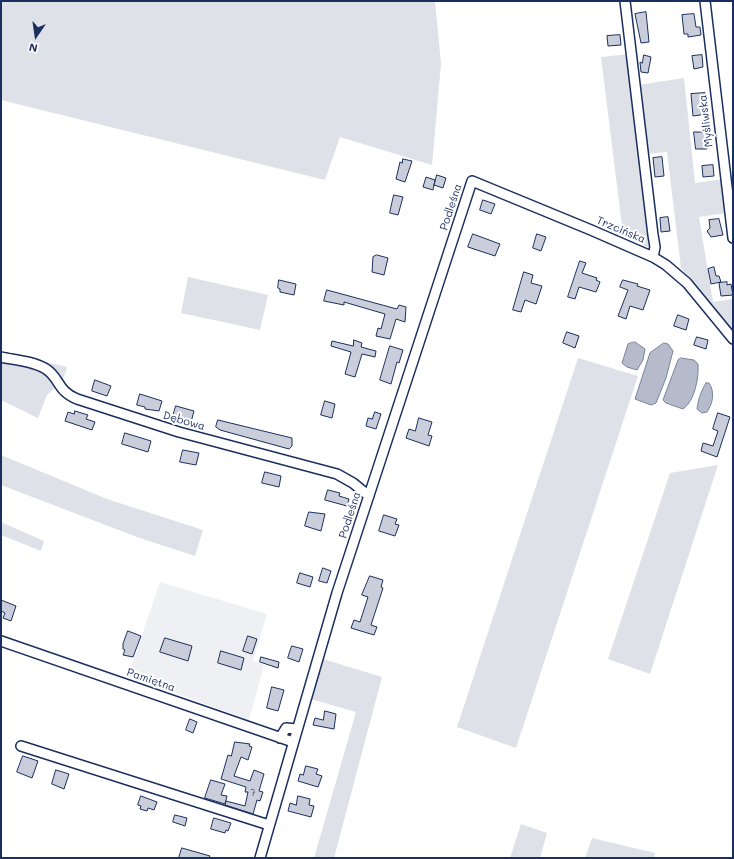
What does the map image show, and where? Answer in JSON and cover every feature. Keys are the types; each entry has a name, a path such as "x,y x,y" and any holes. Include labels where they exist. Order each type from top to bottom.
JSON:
{"street":[{"path":"625,1 655,247 653,257"},
{"name":"Myśliwska","path":"705,1 733,238"},
{"name":"Trzcińska","path":"472,181 653,257 677,272 733,339"},
{"name":"Podleśna","path":"260,858 337,593 472,181"},
{"name":"Dębowa","path":"1,357 34,364 46,369 62,391 77,399 179,432 337,474 353,483 369,496"},
{"name":"Pamiętna","path":"1,642 293,742"},
{"path":"280,738 286,728 297,729"},
{"path":"21,746 269,825"}],"shaded area":[{"path":"1,1 435,1 441,64 432,165 340,137 325,180 1,100"},
{"path":"629,54 632,86 684,78 695,183 724,179 726,213 699,217 713,302 733,299 733,329 729,328 681,268 667,152 646,154 658,253 623,234 601,57"},
{"path":"188,277 268,295 260,330 181,313"},
{"path":"1,351 67,367 62,382 47,395 38,418 1,400"},
{"path":"578,358 638,376 516,748 457,727"},
{"path":"1,455 107,499 203,530 195,556 137,537 1,485"},
{"path":"718,465 650,674 608,659 670,473"},
{"path":"1,522 44,541 41,551 1,535"},
{"path":"160,582 267,614 253,661 264,665 249,720 128,676"},
{"path":"323,659 382,677 334,858 314,858 356,712 311,699"},
{"path":"521,824 547,833 540,858 510,858"},
{"path":"592,838 655,853 654,858 585,858"}],"water":[{"path":"635,342 645,349 643,360 637,370 627,367 622,363 628,344"},
{"path":"664,343 668,344 673,351 666,378 656,403 651,405 635,399 650,353"},
{"path":"681,358 694,360 698,364 697,382 693,395 691,400 683,409 666,403 663,400 678,360"},
{"path":"706,383 709,383 711,386 713,394 711,405 707,412 702,413 697,409 700,396"}],"building":[{"path":"646,12 649,42 641,43 635,14"},
{"path":"694,14 696,27 700,27 701,35 688,37 688,34 684,34 682,15"},
{"path":"620,35 621,45 608,46 607,36"},
{"path":"644,55 651,57 648,73 641,72 640,62 642,63"},
{"path":"702,55 703,67 694,69 692,56"},
{"path":"705,93 707,114 693,116 691,94"},
{"path":"694,132 706,132 707,149 696,149"},
{"path":"662,157 664,176 655,177 653,158"},
{"path":"403,159 412,161 405,182 396,179 400,162 402,163"},
{"path":"713,165 714,176 703,177 702,166"},
{"path":"437,175 446,178 443,188 434,185"},
{"path":"426,177 435,180 433,190 423,187"},
{"path":"394,195 403,197 398,215 390,213"},
{"path":"483,200 495,204 491,214 480,210"},
{"path":"668,217 670,231 661,232 660,218"},
{"path":"719,219 723,235 711,237 707,231 710,228 709,220"},
{"path":"473,234 500,244 495,256 468,247"},
{"path":"537,234 546,237 541,251 533,248"},
{"path":"377,255 388,258 384,275 372,272 373,257"},
{"path":"580,261 586,263 582,273 597,278 596,280 600,282 596,292 579,287 575,299 568,297"},
{"path":"714,267 716,276 719,276 721,282 711,284 708,269"},
{"path":"524,272 533,275 531,283 542,286 536,304 525,300 521,312 513,310"},
{"path":"279,280 296,284 294,295 280,292 280,289 278,288"},
{"path":"623,280 638,284 637,286 650,290 643,310 630,306 626,319 618,316 628,290 620,287"},
{"path":"727,282 727,285 731,284 733,295 721,296 719,283"},
{"path":"327,290 397,309 399,305 406,307 405,322 396,319 390,339 376,336 378,328 381,329 385,314 344,302 344,305 324,301"},
{"path":"678,315 689,319 686,330 674,326"},
{"path":"567,332 579,336 575,348 563,343"},
{"path":"697,337 708,340 706,349 694,345"},
{"path":"354,340 362,343 361,347 376,351 375,357 362,354 355,377 345,374 351,352 331,346 332,341 353,346"},
{"path":"390,346 403,350 399,363 397,362 391,384 380,380"},
{"path":"95,380 111,386 107,396 92,391"},
{"path":"140,394 162,401 159,411 145,409 145,407 137,405"},
{"path":"325,401 335,404 332,418 321,415"},
{"path":"176,406 194,411 191,422 173,416"},
{"path":"75,411 88,415 86,419 95,422 92,430 65,421 68,412 74,414"},
{"path":"375,412 381,414 376,429 366,426 368,418 372,419"},
{"path":"718,413 730,417 717,457 701,451 703,443 713,446 718,431 713,429"},
{"path":"419,418 432,422 428,435 432,436 429,446 406,438 409,429 415,431"},
{"path":"218,420 292,438 292,446 289,449 220,430 216,427"},
{"path":"125,433 151,441 148,452 122,444"},
{"path":"183,450 199,453 196,465 180,462"},
{"path":"265,472 281,476 279,487 262,483"},
{"path":"328,490 340,493 339,496 349,499 347,506 325,500"},
{"path":"309,512 325,514 321,531 305,526"},
{"path":"384,515 397,519 395,524 399,525 395,536 379,531"},
{"path":"323,568 331,571 327,583 319,581"},
{"path":"300,573 313,577 310,587 297,583"},
{"path":"370,576 383,580 381,587 383,588 371,625 377,627 374,635 351,628 354,620 360,622 368,597 362,595"},
{"path":"1,600 16,606 11,621 3,618 5,613 1,611"},
{"path":"128,631 141,636 133,657 123,655 125,650 123,649 123,644"},
{"path":"248,636 257,639 252,654 243,651"},
{"path":"165,638 192,646 188,661 160,652"},
{"path":"292,646 303,649 299,662 288,658"},
{"path":"221,651 244,658 241,670 218,663"},
{"path":"261,657 279,662 278,668 260,662"},
{"path":"272,687 284,690 278,711 267,708"},
{"path":"325,711 336,714 334,729 313,725 315,718 323,720"},
{"path":"190,719 197,722 193,733 186,730"},
{"path":"235,742 250,744 249,746 252,747 248,760 241,757 234,776 250,781 254,770 264,774 259,791 263,792 260,801 257,800 253,814 225,805 226,801 245,806 248,792 245,792 246,787 221,779 228,755 231,756"},
{"path":"23,756 38,761 32,778 17,772"},
{"path":"306,766 318,769 316,774 322,776 318,787 298,781 300,774 303,775"},
{"path":"56,770 69,774 64,789 52,784"},
{"path":"211,780 225,784 221,795 227,796 225,804 205,798"},
{"path":"141,796 157,802 154,810 148,808 147,811 140,809 141,806 138,805"},
{"path":"298,796 310,799 309,805 314,806 311,817 288,811 290,803 296,805"},
{"path":"175,815 187,818 185,826 173,822"},
{"path":"214,818 231,823 228,831 226,830 225,833 211,829"},
{"path":"182,848 210,856 209,858 179,858"}]}
